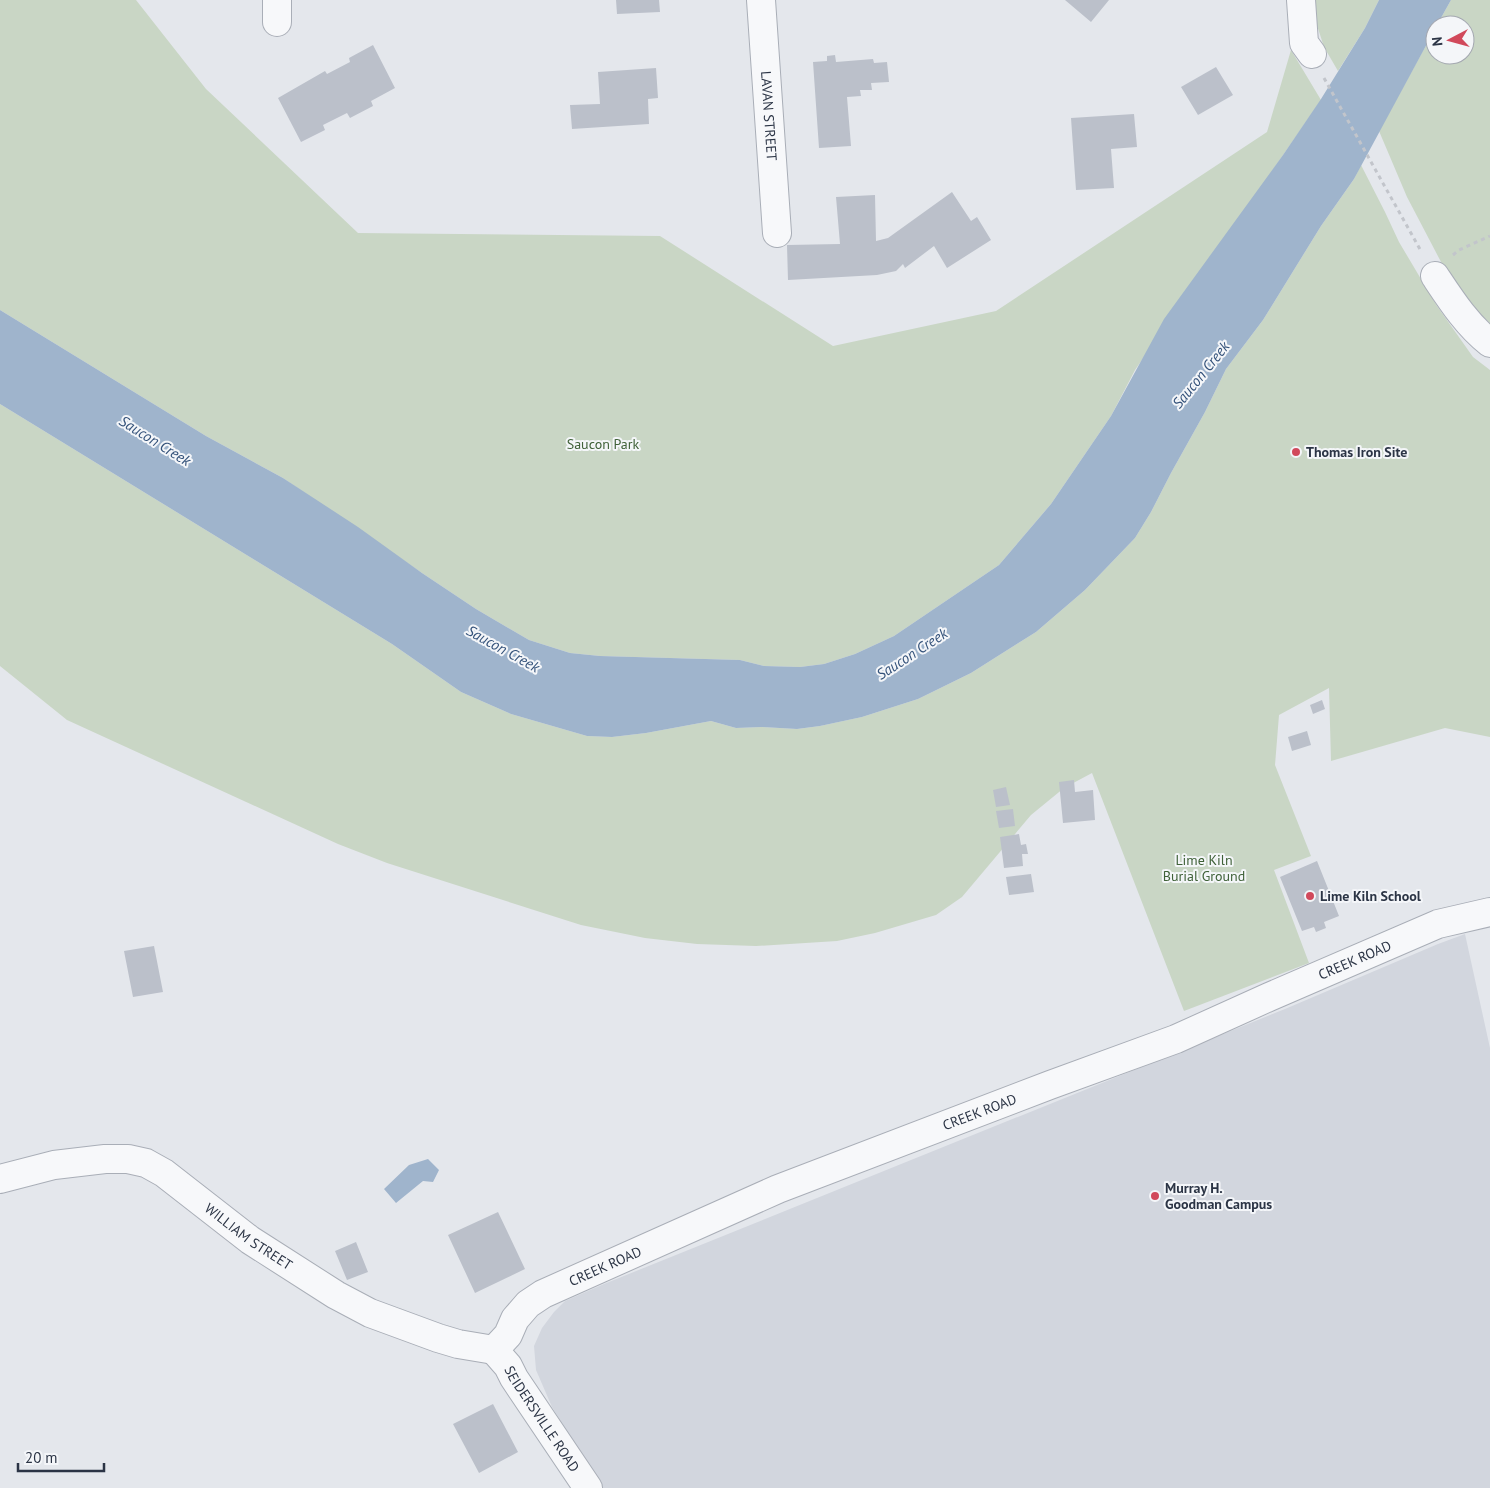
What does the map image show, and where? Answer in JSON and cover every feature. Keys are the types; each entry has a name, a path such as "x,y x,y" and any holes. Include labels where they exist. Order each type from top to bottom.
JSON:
{"street":[{"name":"LAVAN STREET","path":"761,0 777,233"},
{"path":"1302,0 1304,43 1312,54"},
{"path":"1435,276 1456,308 1482,337 1490,343"},
{"name":"CREEK ROAD","path":"494,1350 508,1335 515,1319 528,1304 543,1294 778,1189 1176,1039 1438,924 1490,912"},
{"name":"WILLIAM STREET","path":"0,1179 54,1166 104,1159 128,1160 146,1164 164,1173 250,1240 336,1295 370,1312 438,1338 458,1344 494,1350"},
{"name":"SEIDERSVILLE ROAD","path":"494,1350 508,1366 517,1383 588,1488"}],"path":[{"path":"1312,54 1410,232"},
{"path":"1435,276 1458,250 1490,236"}],"shaded area":[{"name":"Murray H. Goodman Campus","path":"1465,934 1490,1048 1490,1488 601,1488 552,1407 536,1370 534,1346 542,1328 565,1301"}],"green space":[{"name":"Saucon Park","path":"0,0 136,0 206,89 358,233 660,236 833,346 996,311 1267,132 1291,50 1321,100 1135,370 1111,416 1051,504 999,565 894,636 855,654 824,664 800,667 764,666 740,660 600,656 570,653 529,640 476,609 283,478 206,436 0,310"},
{"path":"1315,0 1379,0 1365,28 1338,71 1324,47 1314,16"},
{"path":"1451,0 1490,0 1490,325 1451,281 1407,197 1379,131 1425,47 1425,65 1475,65 1475,15 1443,15"},
{"name":"Lime Kiln Burial Ground","path":"1361,165 1399,242 1437,306 1473,357 1490,370 1490,737 1445,728 1331,761 1329,688 1279,715 1275,765 1311,856 1274,870 1309,963 1184,1011 1092,773 1064,788 1031,815 962,897 936,915 875,933 837,941 756,946 697,944 645,938 581,925 387,863 338,844 67,720 0,666 0,404 392,644 461,692 511,714 587,736 612,737 711,721 736,728 797,729 862,717 918,699 971,673 1036,632 1085,590 1135,538 1205,412 1226,369 1263,320 1321,226 1354,179"}],"water":[{"name":"Saucon Creek","path":"1379,0 1451,0 1443,15 1425,15 1425,48 1354,179 1321,226 1263,320 1226,369 1205,412 1135,538 1085,590 1036,632 971,673 918,699 862,717 797,729 736,728 711,721 612,737 587,736 511,714 461,692 392,644 0,404 0,310 206,436 283,478 358,527 476,609 529,640 570,653 600,656 740,660 764,666 800,667 824,664 855,654 894,636 999,565 1051,504 1111,416 1164,319 1283,155 1321,99 1365,28"},
{"path":"428,1159 439,1170 433,1182 423,1181 396,1203 384,1189 409,1165"}],"building":[{"path":"616,0 659,0 660,12 617,14"},
{"path":"1065,0 1109,0 1091,22"},
{"path":"373,45 395,88 371,101 373,106 350,118 347,113 323,125 325,130 301,142 278,98 325,71 327,74 350,62 349,58"},
{"path":"835,55 836,62 873,59 874,63 887,62 889,82 871,83 872,90 860,90 861,96 847,97 851,146 819,148 813,62 827,61 827,56"},
{"path":"1216,67 1233,95 1198,115 1181,87"},
{"path":"656,68 658,98 648,99 649,124 572,129 570,105 600,104 598,72"},
{"path":"1134,114 1137,147 1111,149 1114,188 1076,190 1071,118"},
{"path":"952,192 971,221 977,217 991,240 947,268 934,246 905,268 903,264 896,271 877,275 788,280 787,245 840,244 836,197 875,195 876,241 888,238"},
{"path":"1322,700 1325,709 1313,714 1310,705"},
{"path":"1307,731 1311,745 1292,751 1288,737"},
{"path":"1074,780 1075,792 1093,790 1095,820 1063,823 1059,782"},
{"path":"1006,787 1010,805 996,807 993,790"},
{"path":"1013,809 1015,826 999,828 996,811"},
{"path":"1019,834 1021,845 1026,844 1028,854 1022,854 1023,866 1004,868 1000,837"},
{"name":"Lime Kiln School","path":"1317,861 1339,916 1324,922 1326,928 1316,932 1314,927 1302,931 1280,877"},
{"path":"1031,874 1034,892 1009,895 1006,877"},
{"path":"154,946 163,992 133,997 124,951"},
{"path":"498,1212 525,1269 475,1293 448,1235"},
{"path":"356,1242 368,1272 347,1280 335,1251"},
{"path":"493,1404 518,1452 479,1473 453,1424"}],"place":[{"name":"Thomas Iron Site","path":"1296,452"},
{"name":"Lime Kiln School","path":"1310,896"},
{"name":"Murray H. Goodman Campus","path":"1155,1196"}]}
